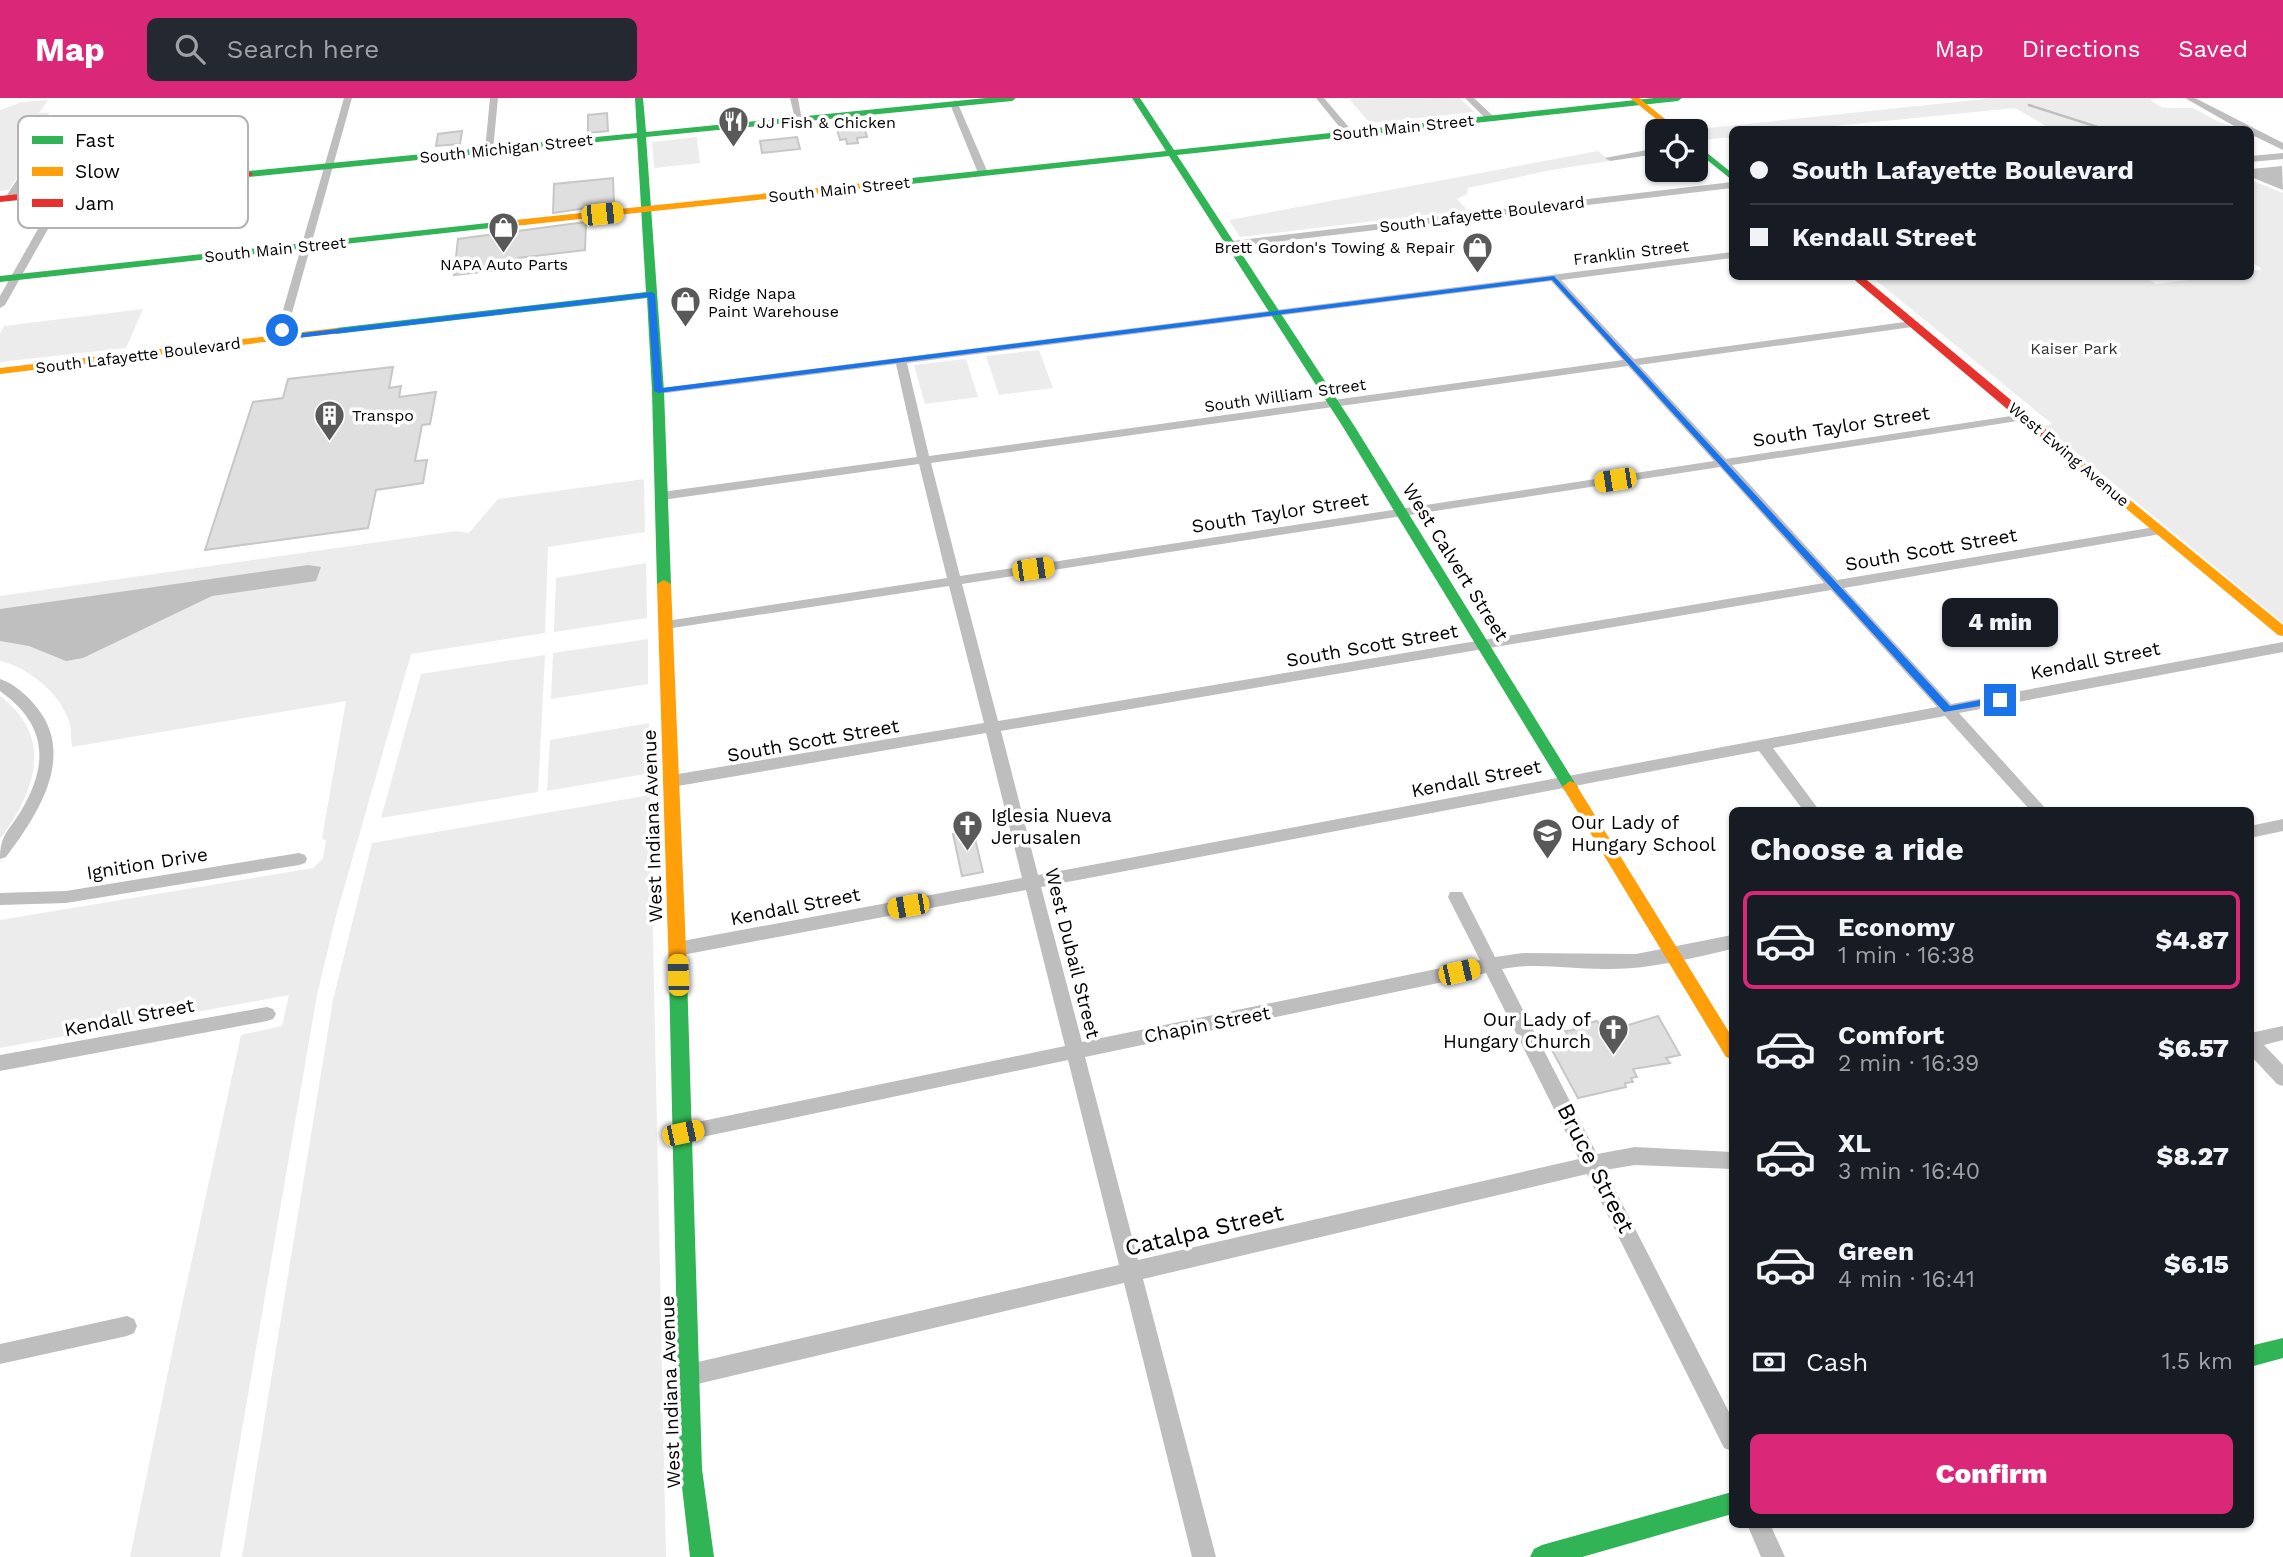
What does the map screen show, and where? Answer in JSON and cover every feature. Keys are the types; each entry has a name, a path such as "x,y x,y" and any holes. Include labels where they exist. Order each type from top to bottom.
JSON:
{"street":[{"path":"280,338 348,98"},
{"path":"489,150 494,98"},
{"name":"West Indiana Avenue","path":"639,98 662,496 691,1469 702,1557"},
{"path":"794,98 799,119"},
{"name":"South Michigan Street","path":"248,174 944,102 1012,98"},
{"name":"West Calvert Street","path":"1136,98 1334,404 1729,1047"},
{"path":"1320,98 1349,133"},
{"path":"1469,98 1490,118"},
{"name":"South Main Street","path":"8,278 1637,100 1678,98"},
{"path":"2189,98 2242,126"},
{"path":"1637,100 1661,119"},
{"path":"944,102 983,173"},
{"path":"2254,132 2283,148"},
{"path":"1609,158 1645,153"},
{"path":"2254,159 2283,156"},
{"path":"1708,157 1729,174"},
{"path":"5,198 18,180"},
{"name":"South Lafayette Boulevard","path":"1232,244 1729,185"},
{"path":"0,305 8,278 41,228"},
{"name":"Franklin Street","path":"658,391 1729,255"},
{"path":"1554,278 2036,807"},
{"name":"West Ewing Avenue","path":"1860,280 2283,632"},
{"name":"South Lafayette Boulevard","path":"0,371 652,294"},
{"name":"South William Street","path":"662,496 1912,324"},
{"name":"West Dubail Street","path":"901,360 924,460 1204,1557"},
{"name":"South Taylor Street","path":"666,625 2025,418"},
{"name":"South Scott Street","path":"672,781 994,729 2161,530"},
{"name":"Kendall Street","path":"677,949 2283,647"},
{"path":"0,684 30,704 38,716 47,750 43,783 35,802 0,853"},
{"path":"1763,746 1809,807"},
{"path":"2254,831 2283,825"},
{"name":"Ignition Drive","path":"0,899 66,897 299,859"},
{"name":"Bruce Street","path":"1456,897 1729,1434"},
{"name":"Chapin Street","path":"683,1133 1491,965 1543,958 1620,962 1672,955 1729,943"},
{"name":"Kendall Street","path":"0,1063 267,1014"},
{"path":"2254,1041 2283,1032"},
{"path":"2254,1046 2283,1078"},
{"name":"Catalpa Street","path":"688,1375 1594,1164 1635,1156 1729,1160"},
{"path":"0,1354 127,1326"},
{"path":"2254,1356 2283,1348"},
{"path":"1542,1557 1729,1504"},
{"path":"1760,1528 1773,1557"}],"green space":[{"path":"1460,98 1474,112 1370,123 1349,99"},
{"path":"1995,98 2163,98 2150,100 2163,108 2193,108 2231,126 2046,126 2015,108 1834,126 1729,126 1729,137 1708,139 1708,128"},
{"path":"48,100 39,113 49,113 48,116 18,116 18,176 9,190 0,191 0,110 22,102"},
{"path":"697,137 700,163 654,168 652,142"},
{"path":"1598,151 1610,161 1551,170 1468,188 1467,194 1457,199 1467,210 1240,237 1229,220"},
{"name":"Kaiser Park","path":"2254,181 2283,193 2283,623 2044,426 2052,424 1876,280 2150,280 2156,284 2187,280 2254,280 2254,270 2262,269 2254,264"},
{"path":"143,309 126,348 0,362 0,333 4,326"},
{"path":"1039,350 1053,388 999,395 986,356"},
{"path":"966,359 978,397 925,404 914,365"},
{"path":"644,479 645,532 548,547 545,633 411,654 336,916 317,995 220,1557 130,1557 241,1035 282,1026 289,995 0,1048 0,920 313,868 323,858 326,841 322,838 346,701 72,747 66,713 52,693 22,669 0,661 0,596 456,531 469,533 498,499"},
{"path":"646,563 647,618 554,632 556,578"},
{"path":"648,639 648,684 551,699 553,653"},
{"path":"545,655 538,792 381,818 421,674"},
{"path":"0,696 17,712 28,729 34,765 22,802 0,839"},
{"path":"649,723 651,773 547,791 550,740"},
{"path":"650,795 666,1557 242,1557 333,1000 372,843"}],"shaded area":[{"path":"2282,166 2283,190 2254,178 2254,169"},
{"path":"308,565 321,567 316,581 212,596 83,658 66,661 29,646 0,641 0,609"}],"building":[{"path":"607,113 608,131 588,133 588,115"},
{"path":"863,124 867,137 857,138 858,143 847,144 846,139 840,140 837,129"},
{"path":"462,131 460,144 436,146 438,134"},
{"path":"797,137 800,149 762,153 760,141"},
{"path":"613,178 614,204 553,213 554,184"},
{"name":"NAPA Auto Parts","path":"586,222 585,250 518,258 517,268 454,275 458,239"},
{"name":"Transpo","path":"393,367 389,388 401,386 399,397 436,392 430,424 422,425 415,461 427,460 423,483 376,490 368,528 205,550 253,402 283,398 288,379"},
{"name":"Iglesia Nueva Jerusalen","path":"973,830 983,872 962,876 953,834"},
{"name":"Our Lady of Hungary Church","path":"1658,1016 1680,1055 1666,1058 1670,1063 1633,1069 1637,1077 1631,1078 1633,1082 1625,1083 1626,1087 1578,1098 1546,1039 1568,1035 1565,1031 1574,1030 1573,1027 1597,1021 1601,1026 1608,1024 1612,1030"}],"waterway":[{"path":"2029,105 2095,126"}],"traffic: fast":[{"path":"639,98 658,391 664,584"},
{"path":"248,174 1012,98"},
{"path":"1136,98 1349,427 1570,787"},
{"path":"883,184 1678,98"},
{"path":"1708,157 1729,174"},
{"path":"0,279 497,225"},
{"path":"336,331 652,294"},
{"path":"678,974 691,1469 702,1557"},
{"path":"2254,1356 2283,1348"},
{"path":"1542,1557 1729,1504"}],"traffic: slow":[{"path":"1634,98 1661,119"},
{"path":"497,225 883,184"},
{"path":"0,371 336,331"},
{"path":"2049,438 2283,632"},
{"path":"664,584 678,974"},
{"path":"1570,787 1729,1047"}],"traffic: jam":[{"path":"0,199 18,197"},
{"path":"1860,280 2049,438"}],"place":[{"name":"JJ Fish & Chicken","path":"734,149"},
{"name":"NAPA Auto Parts","path":"504,254"},
{"name":"Brett Gordon's Towing & Repair","path":"1478,274"},
{"name":"Ridge Napa Paint Warehouse","path":"685,329"},
{"name":"Transpo","path":"329,442"},
{"name":"Iglesia Nueva Jerusalen","path":"968,853"},
{"name":"Our Lady of Hungary School","path":"1548,860"},
{"name":"Our Lady of Hungary Church","path":"1614,1057"}],"route":[{"path":"282,330 280,338 652,294 658,391 1554,278 1948,710 2000,700"}]}
